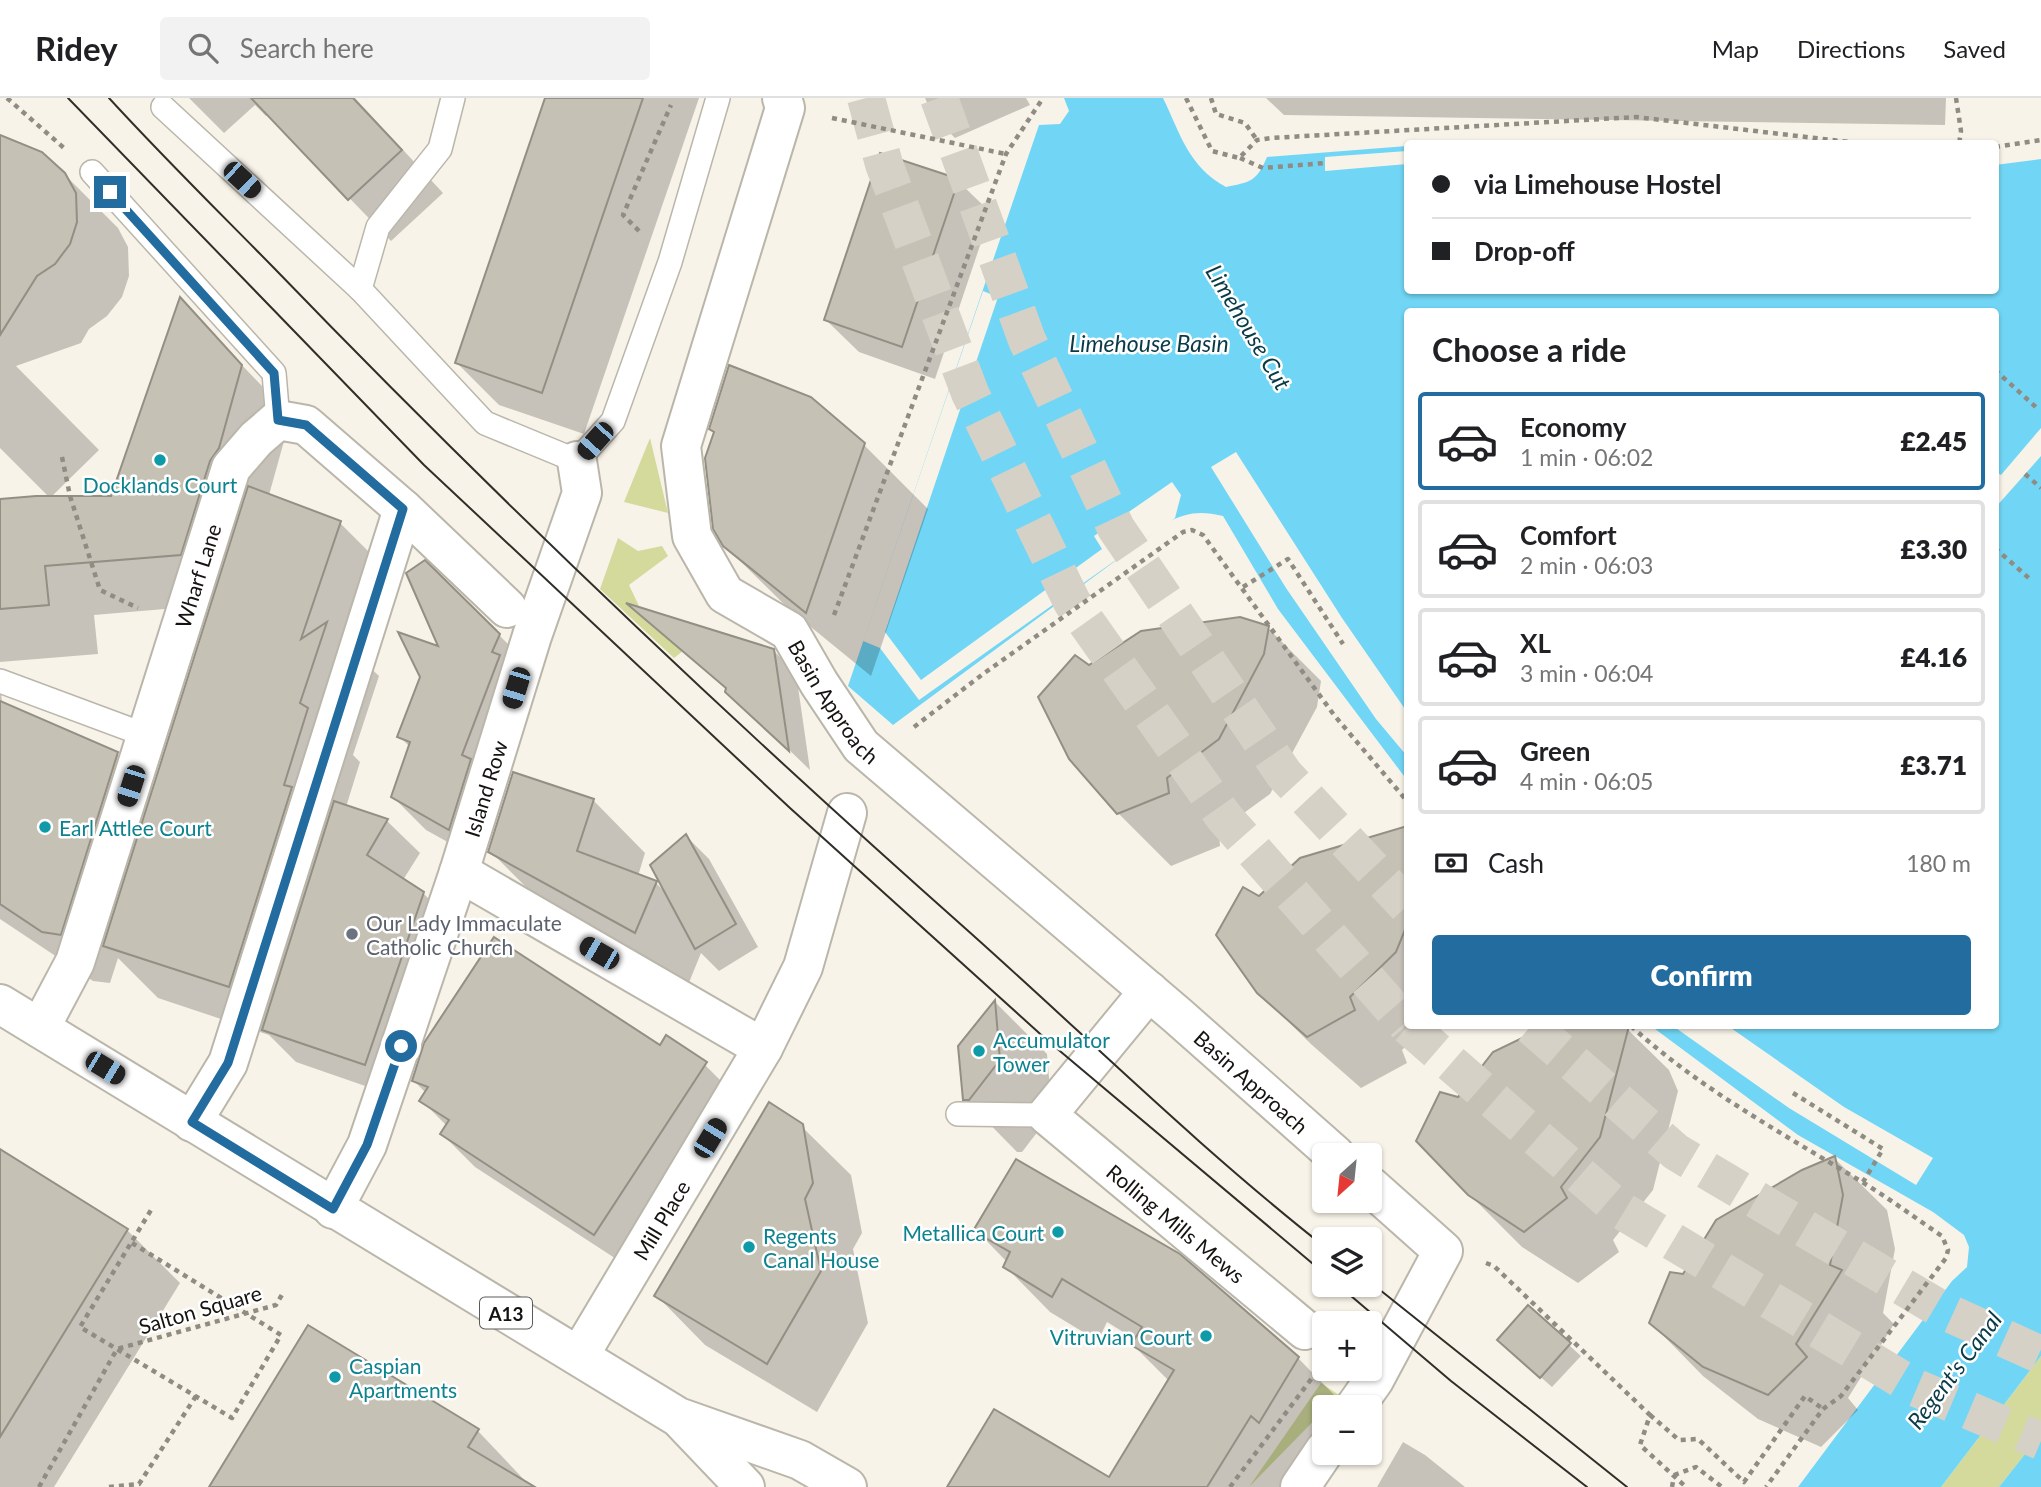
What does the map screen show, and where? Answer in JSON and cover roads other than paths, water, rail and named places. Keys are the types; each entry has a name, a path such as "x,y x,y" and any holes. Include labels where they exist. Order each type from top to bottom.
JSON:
{"main road":[{"name":"Basin Approach","path":"783,103 681,446 692,536 725,594 789,631 819,683 861,746 1149,991 1321,1143"},
{"path":"278,420 306,425 403,509 507,608"},
{"name":"Wharf Lane","path":"40,1028 75,962 183,629 231,468 256,439 278,420"},
{"name":"Island Row","path":"333,1209 367,1145 459,872 532,636 582,493 577,461"},
{"path":"192,1122 228,1063 403,509"},
{"name":"Mill Place","path":"579,1356 763,1048 803,967 847,813"},
{"path":"459,872 763,1048"},
{"path":"1047,1115 1149,991"},
{"name":"A13","path":"0,1004 678,1417 800,1460 847,1487"},
{"name":"Rolling Mills Mews","path":"1047,1115 1305,1330"},
{"path":"1363,1395 1443,1251 1382,1197"},
{"name":"A13","path":"678,1417 745,1487"},
{"path":"1300,1487 1315,1465"}],"lane":[{"path":"360,289 378,227 440,149 453,98"},
{"path":"163,107 360,289 485,423 577,461 613,421 684,216 718,98"},
{"path":"92,172 274,373 278,420"},
{"path":"0,681 148,736"},
{"path":"958,1114 1047,1115"}],"water":[{"name":"Limehouse Basin","path":"1064,98 1163,98 1194,159 1213,179 1226,187 1252,179 1260,171 1267,157 1404,146 1404,294 1999,294 1999,164 2041,159 2041,1356 1941,1487 1798,1487 1952,1281 1967,1267 1969,1247 1964,1235 1933,1212 1798,1135 1655,1029 1999,1029 1999,308 1404,308 1404,776 1278,609 1223,516 1208,513 1188,514 1168,522 893,725 848,686 1039,125 1060,124 1069,111"},
{"path":"2041,1434 2041,1487 1999,1487"}],"tunnel":[{"path":"866,98 884,164 970,393 1072,602 1224,817 1404,1022"},
{"path":"939,98 1027,340 1116,528 1284,774 1404,903"},
{"path":"1411,1029 1619,1209 1916,1388 2041,1441"},
{"path":"1534,1029 1676,1152 1942,1310 2041,1355"}],"tram line":[{"path":"68,98 424,465 790,808 1048,1041 1312,1263"},
{"path":"109,98 441,438 613,605 1187,1131 1312,1236"},
{"path":"1382,1292 1627,1487"},
{"path":"1352,1297 1451,1381 1587,1487"}],"place":[{"name":"Docklands Court","path":"160,460"},
{"name":"Earl Attlee Court","path":"45,827"},
{"name":"Our Lady Immaculate Catholic Church","path":"352,934"},
{"name":"Accumulator Tower","path":"979,1051"},
{"name":"Metallica Court","path":"1058,1232"},
{"name":"Regents Canal House","path":"749,1247"},
{"name":"Vitruvian Court","path":"1206,1336"},
{"name":"Caspian Apartments","path":"335,1377"}],"water label":[{"name":"Limehouse Cut","path":"1249,327"},
{"name":"Regent's Canal","path":"1954,1370"}]}
